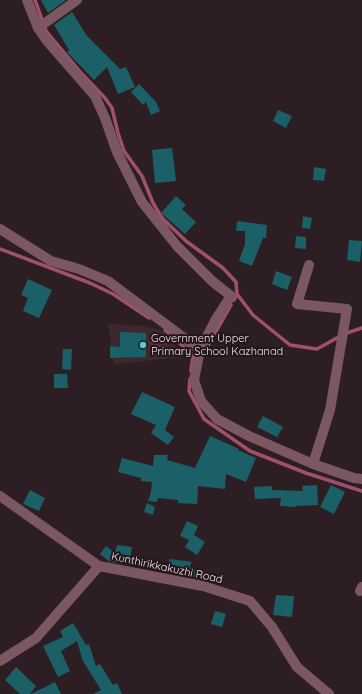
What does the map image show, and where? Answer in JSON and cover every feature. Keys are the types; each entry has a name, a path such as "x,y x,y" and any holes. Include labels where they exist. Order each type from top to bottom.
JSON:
{"street":[{"path":"27,0 38,28 47,41 95,96 106,118 118,152 142,202 177,246 212,281 231,296 216,319 199,354 194,380 196,390 201,401 217,419 249,436 313,464 354,478 362,479"},
{"path":"38,28 76,0"},
{"path":"0,229 51,261 79,269 108,281 199,354"},
{"path":"309,265 297,304 347,309 330,410 313,464"},
{"name":"Kunthirikkakuzhi Road","path":"0,496 99,566 203,586 250,600 272,627 297,667 329,694"},
{"path":"0,661 36,638 99,566"}],"shaded area":[{"name":"Government Upper Primary School Kazhanad","path":"108,324 143,326 167,332 182,357 114,364"},
{"path":"150,335 164,339 169,351 149,352"}],"building":[{"path":"41,0 65,0 65,1 48,13"},
{"path":"72,12 87,36 120,69 126,67 135,87 118,94 107,67 94,80 67,52 69,50 54,25"},
{"path":"139,84 156,102 160,111 151,115 146,102 143,105 131,92"},
{"path":"278,110 292,116 286,128 273,121"},
{"path":"172,148 176,181 155,183 152,150"},
{"path":"314,167 326,169 324,181 313,180"},
{"path":"176,196 186,205 182,209 196,222 185,234 161,213"},
{"path":"303,216 312,218 310,229 302,228"},
{"path":"237,221 267,225 266,238 263,238 252,266 239,261 245,244 245,231 236,231"},
{"path":"296,236 306,237 306,249 295,248"},
{"path":"349,240 362,241 360,262 347,260"},
{"path":"276,271 292,277 287,290 272,284"},
{"path":"28,279 52,290 39,318 23,311 28,298 21,295"},
{"path":"120,332 146,333 146,357 110,358 110,346 120,347"},
{"path":"63,349 72,349 71,370 62,369"},
{"path":"54,374 67,374 68,388 54,388"},
{"path":"142,392 175,407 165,430 174,437 168,445 151,433 156,425 131,414"},
{"path":"263,416 283,427 277,437 257,427"},
{"path":"210,436 256,458 246,482 226,474 225,489 198,486 197,504 178,503 178,500 158,498 157,502 148,501 152,482 141,481 141,478 118,472 122,458 153,466 154,455 168,455 167,460 195,468"},
{"path":"317,485 318,505 296,507 280,506 281,498 255,499 254,487 272,486 272,490 303,491 302,486"},
{"path":"331,485 345,492 334,514 320,507"},
{"path":"30,490 45,498 39,511 23,504"},
{"path":"147,503 155,507 153,515 144,512"},
{"path":"187,521 198,526 194,535 205,542 197,555 185,547 189,540 180,536"},
{"path":"117,545 132,547 129,564 131,565 110,562 100,554 106,546 115,553"},
{"path":"169,559 192,562 189,567 200,571 197,578 167,572"},
{"path":"276,595 294,596 292,617 273,615"},
{"path":"215,611 226,614 222,627 211,624"},
{"path":"73,623 86,645 89,644 96,666 100,664 113,685 117,683 122,694 93,694 101,690 83,661 77,641 61,651 70,671 58,677 43,646 63,637 60,631"},
{"path":"16,667 36,686 30,694 20,694 5,680"},
{"path":"55,682 61,694 31,694"}],"waterway":[{"path":"35,0 46,31 112,108 124,151 142,176 153,203 162,218 186,241 223,268 236,282 237,294 234,300"},
{"path":"0,249 90,283 113,294 149,318"},
{"path":"237,294 253,315 290,345 317,349 344,334 362,328"},
{"path":"191,371 193,355 205,351 231,305"},
{"path":"165,330 193,355"},
{"path":"190,379 189,391 204,419 250,451 306,473 362,491"}],"place":[{"name":"Government Upper Primary School Kazhanad","path":"143,345"}]}
